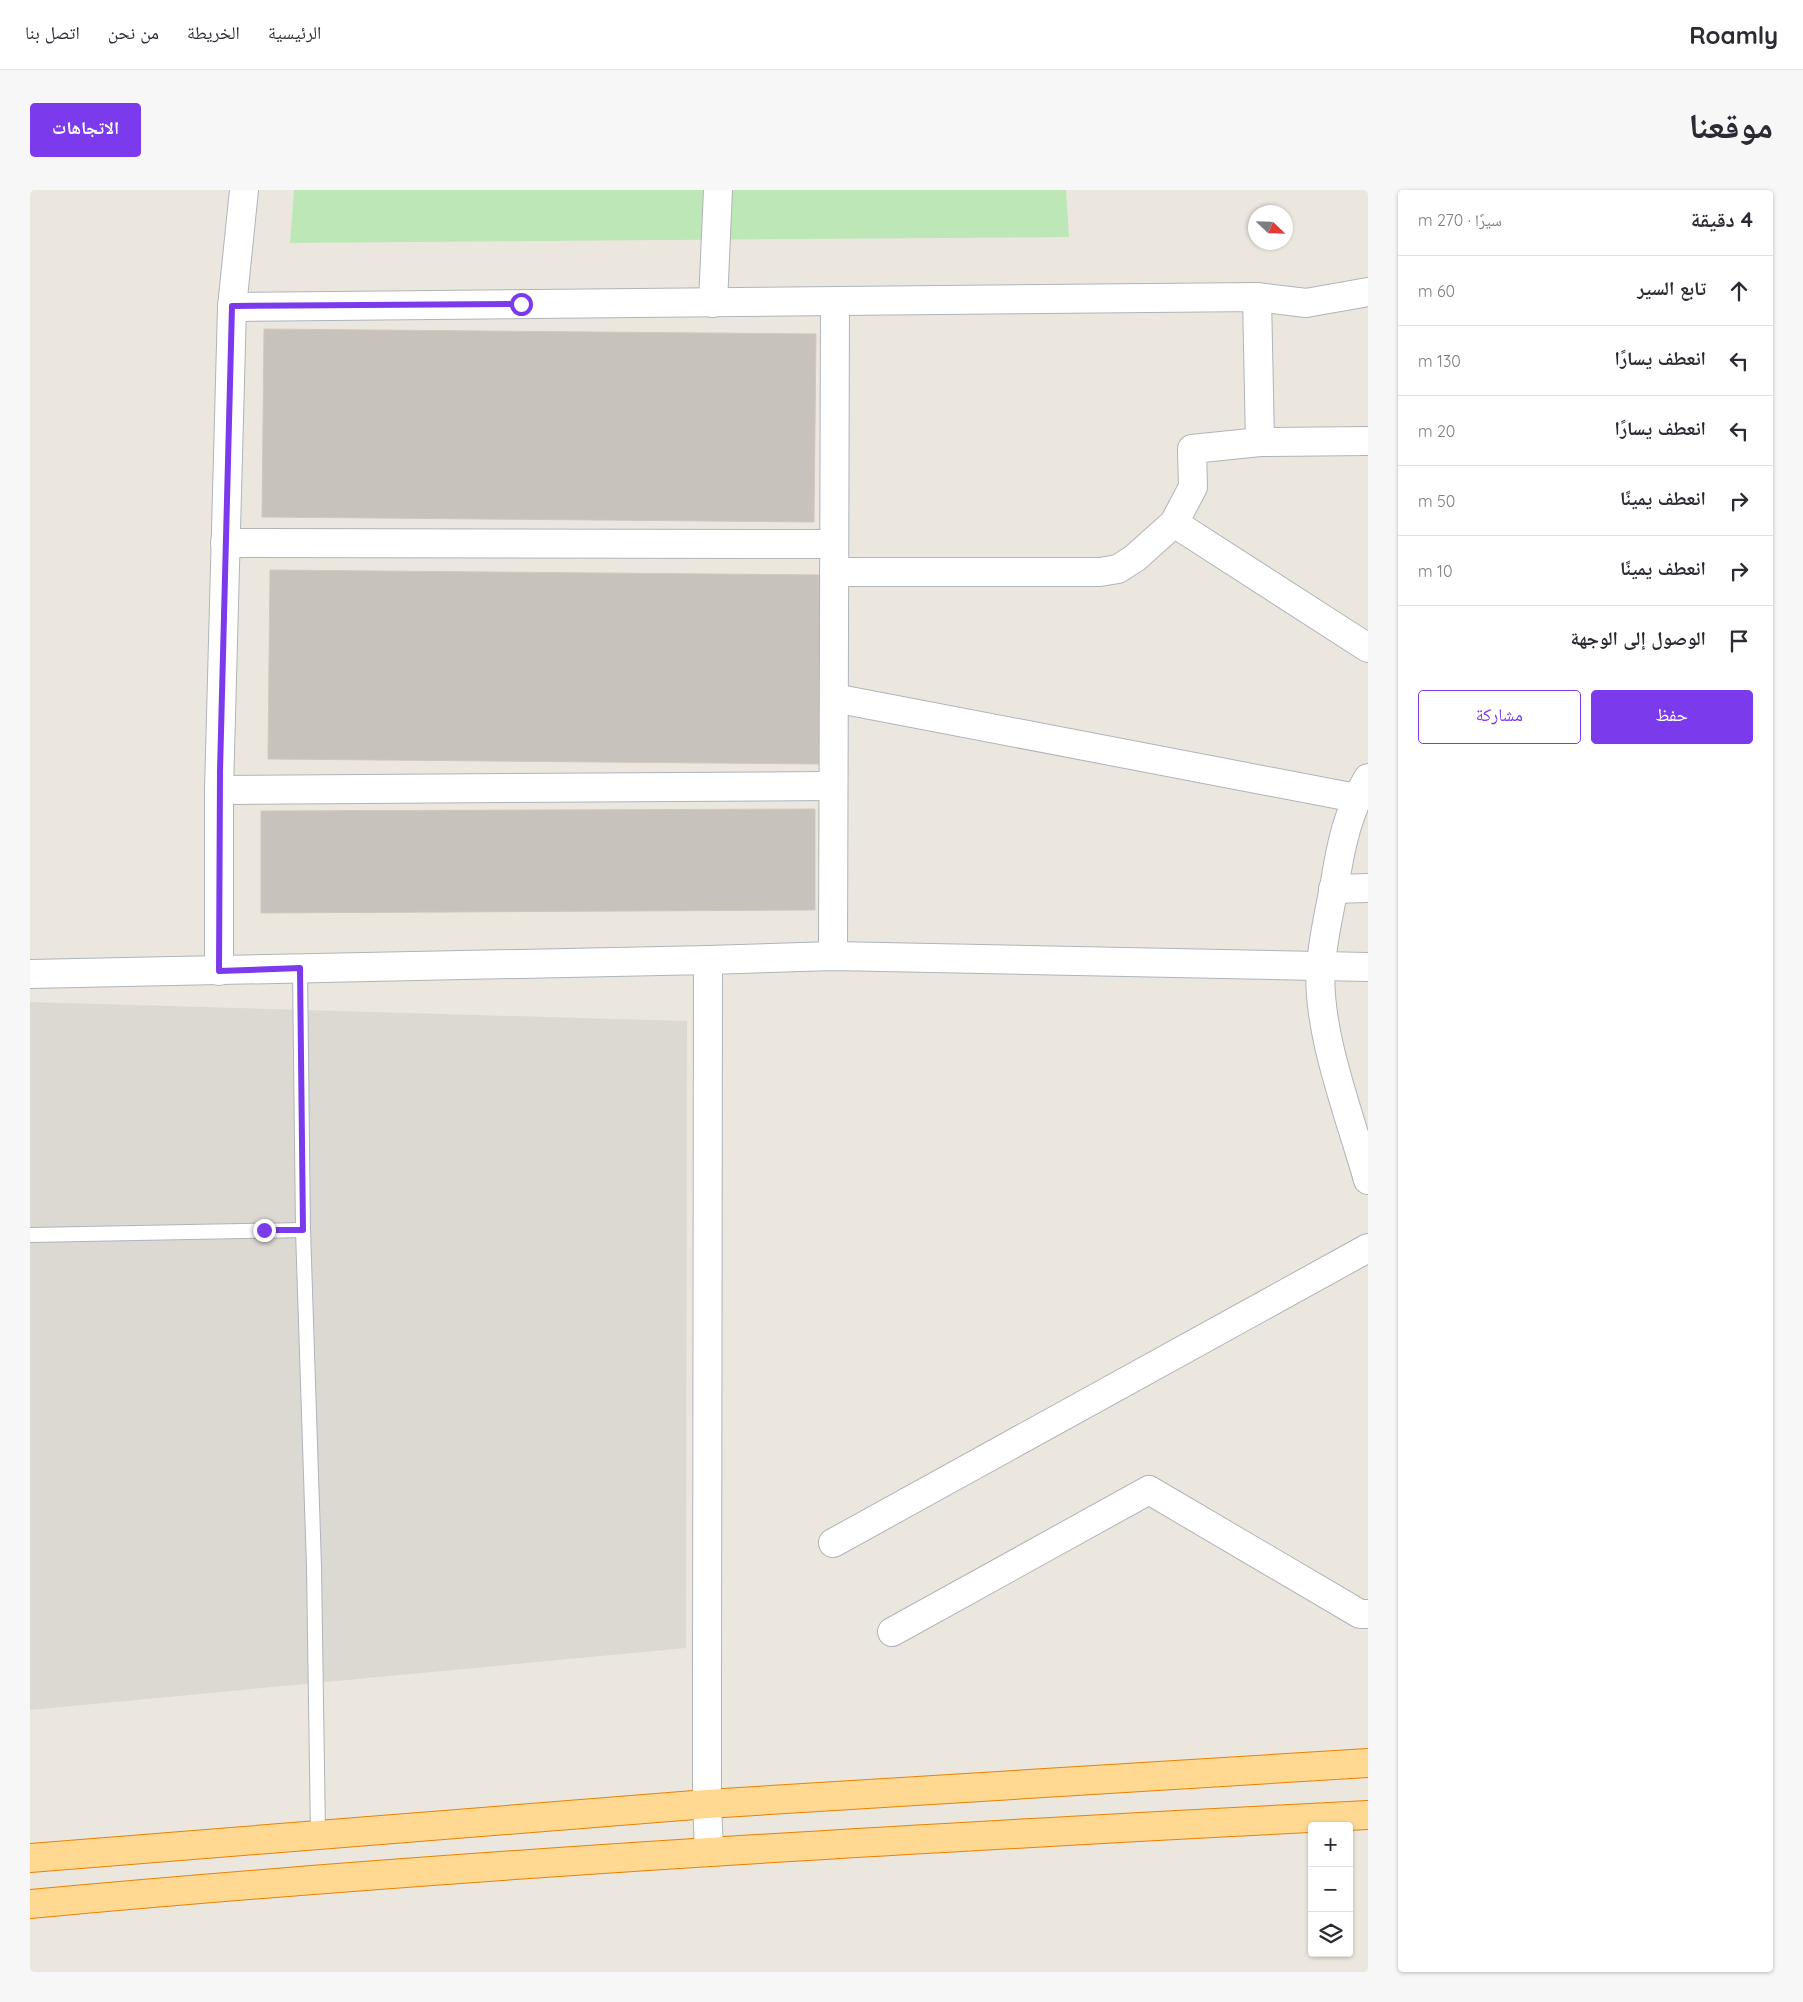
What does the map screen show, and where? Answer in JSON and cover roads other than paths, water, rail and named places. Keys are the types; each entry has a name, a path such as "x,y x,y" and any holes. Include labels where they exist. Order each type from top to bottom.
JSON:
{"highway":[{"path":"30,1858 707,1804 1368,1763"},
{"path":"30,1904 172,1891 709,1850 1368,1815"}],"street":[{"path":"219,971 219,790 232,306 244,190"},
{"path":"713,303 718,190"},
{"path":"232,306 1256,297 1306,303 1368,292"},
{"path":"1256,297 1260,442"},
{"path":"833,956 835,302"},
{"path":"834,572 1100,572 1118,569 1135,558 1174,523 1193,487 1192,449 1260,442 1368,441"},
{"path":"1174,523 1368,648"},
{"path":"225,543 834,544"},
{"path":"834,698 1362,788 1344,831 1320,966 1323,1013 1330,1049 1368,1180"},
{"path":"219,790 833,786"},
{"path":"1333,889 1368,888"},
{"path":"30,974 833,956 1368,966"},
{"path":"708,960 707,1804 709,1850"},
{"path":"833,1543 1368,1248"},
{"path":"892,1632 1149,1490 1360,1614 1368,1614"}],"lane":[{"path":"300,968 303,1230 314,1567 318,1835"},
{"path":"30,1235 303,1230"}]}
